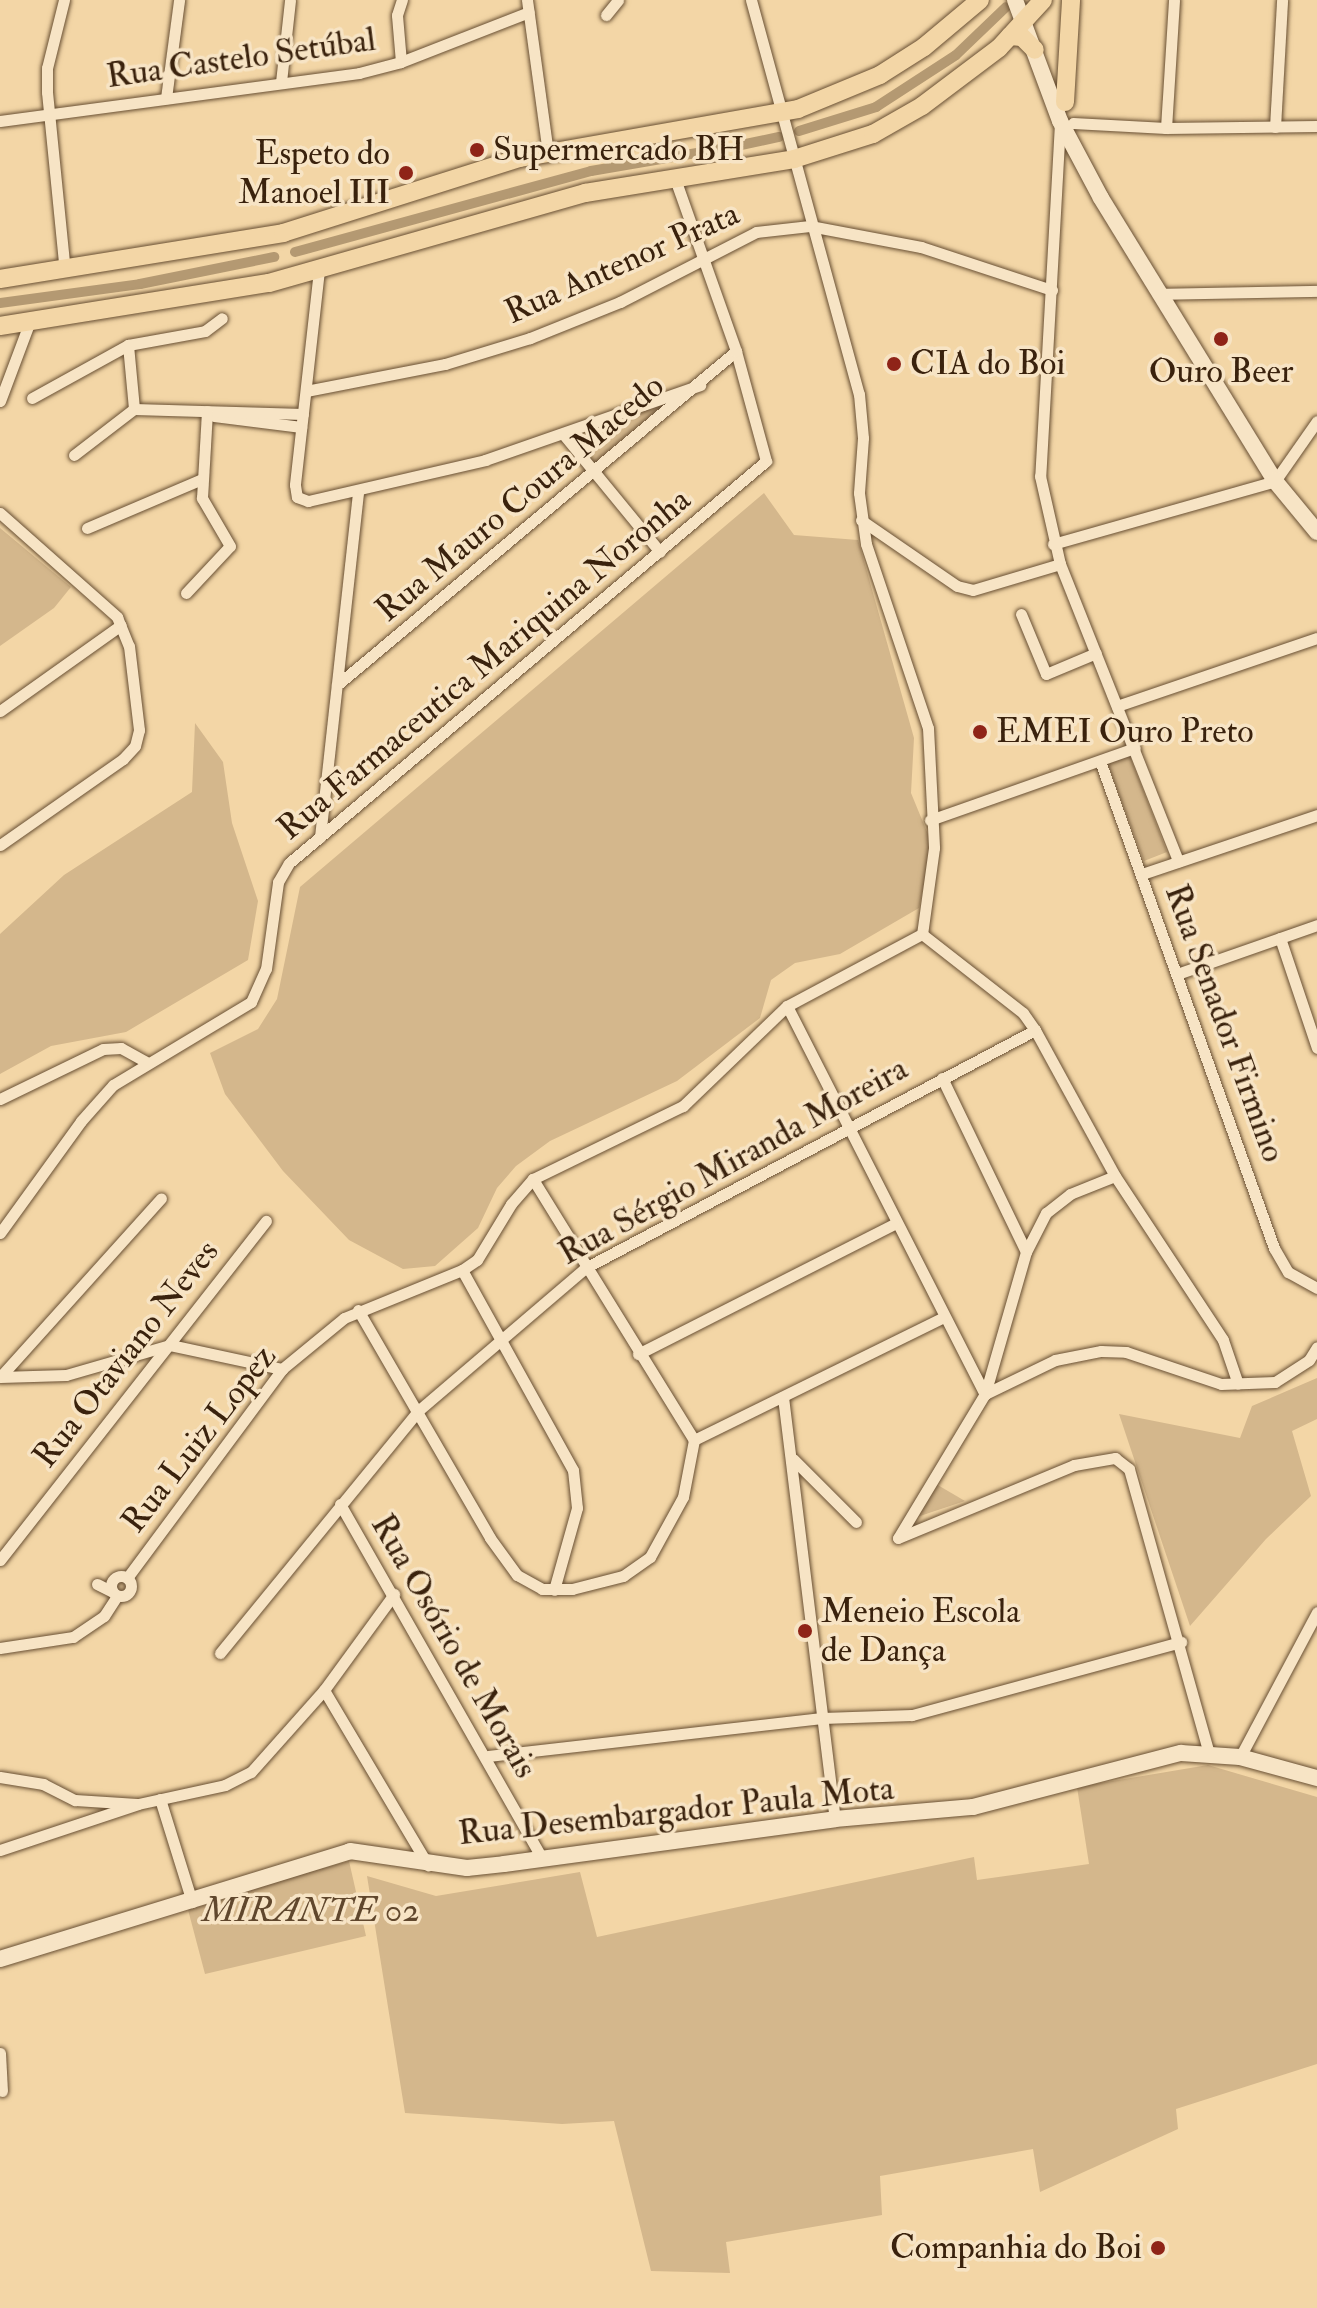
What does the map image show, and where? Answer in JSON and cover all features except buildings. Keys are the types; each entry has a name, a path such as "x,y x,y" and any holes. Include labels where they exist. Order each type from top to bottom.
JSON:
{"main road":[{"path":"1065,102 1071,0"},
{"path":"0,279 65,271 283,233 548,153 780,119 880,75 977,2"},
{"path":"0,326 161,304 319,270 585,193 676,182 873,134 965,76 1010,36 1032,9"},
{"path":"1010,36 1022,37 1035,50"}],"street":[{"path":"64,0 47,68 65,271"},
{"path":"166,98 179,0"},
{"path":"281,82 290,0"},
{"path":"401,62 397,15 402,0"},
{"path":"606,15 618,0"},
{"path":"554,1590 577,1508 576,1484 567,1453 462,1270 477,1260 511,1204 533,1179 683,1106 787,1006 922,934 933,885 928,728 903,666 861,520 862,415 792,153 780,119 751,0"},
{"path":"1015,0 1032,9 1065,102 1040,476 1060,564 1178,861"},
{"path":"1166,128 1174,0"},
{"path":"1275,127 1282,0"},
{"path":"528,6 548,153"},
{"name":"Rua Castelo Setúbal","path":"0,121 401,62 528,6"},
{"path":"1032,9 1035,50 1101,198 1275,481 1317,532"},
{"path":"1066,122 1166,128 1317,126"},
{"path":"676,182 736,351"},
{"name":"Rua Antenor Prata","path":"306,391 445,364 530,338 620,302 756,232 810,226 921,247 1052,290"},
{"path":"319,270 301,427 297,497 308,501 358,491 564,435 700,385"},
{"path":"1158,294 1317,291"},
{"path":"32,398 128,345 205,331 222,318"},
{"path":"0,401 30,321"},
{"path":"128,345 134,409"},
{"name":"Rua Mauro Coura Macedo","path":"337,685 700,385 736,351"},
{"name":"Rua Farmaceutica Mariquina Noronha","path":"148,1063 238,1014 255,996 266,969 282,872 766,461 736,351"},
{"path":"74,455 134,409 303,414"},
{"path":"205,412 301,427"},
{"path":"186,593 230,546 202,498 205,412"},
{"path":"1053,544 1275,481 1317,421"},
{"path":"564,435 660,552"},
{"path":"87,528 202,479"},
{"path":"320,837 358,491"},
{"path":"0,513 121,625 138,701 135,746 0,845"},
{"path":"861,520 957,586 973,590 1060,564"},
{"path":"1021,614 1046,674 1096,653"},
{"path":"0,711 121,625"},
{"path":"1117,706 1317,638"},
{"path":"930,820 1135,748"},
{"name":"Rua Senador Firmino","path":"1100,761 1180,973 1274,1248 1288,1272 1317,1288"},
{"path":"1142,874 1317,815"},
{"path":"1180,973 1317,925"},
{"path":"922,934 1023,1013 1035,1030 1115,1176 1223,1340 1238,1384"},
{"path":"1280,938 1317,1048"},
{"path":"787,1006 894,1224 985,1394"},
{"name":"Rua Sérgio Miranda Moreira","path":"220,1653 419,1410 585,1268 1035,1030"},
{"path":"0,1099 103,1049 121,1048 148,1063 113,1085 81,1121 0,1233"},
{"path":"942,1078 1026,1252"},
{"path":"1115,1176 1070,1194 1046,1213 1026,1252 985,1394 898,1538 1074,1465 1115,1458 1129,1469 1181,1642 1209,1754"},
{"path":"358,1310 508,1565 528,1583 554,1590 605,1582 650,1557 683,1497 694,1440 638,1354 533,1179"},
{"path":"1,1376 161,1198"},
{"name":"Rua Otaviano Neves","path":"0,1560 266,1221"},
{"path":"638,1354 894,1224"},
{"name":"Rua Luiz Lopez","path":"115,1594 115,1578 127,1578 282,1369 358,1310 462,1270"},
{"path":"694,1440 944,1317"},
{"path":"1,1376 66,1375 170,1345 282,1369"},
{"path":"985,1394 1055,1360 1101,1351 1126,1352 1221,1384 1275,1382 1309,1360 1317,1347"},
{"path":"783,1397 835,1819"},
{"path":"793,1459 856,1522"},
{"name":"Rua Osório de Morais","path":"340,1504 488,1756 542,1858"},
{"path":"0,1648 73,1637 104,1616 115,1594 97,1584"},
{"path":"0,1850 138,1804 225,1785 251,1772 324,1690 394,1594"},
{"path":"1240,1757 1317,1612"},
{"path":"488,1756 822,1718 912,1715 1181,1642"},
{"path":"324,1690 428,1865"},
{"name":"Rua Desembargador Paula Mota","path":"0,1959 192,1902 335,1853 350,1851 428,1865 467,1868 835,1819 973,1807 1142,1760 1209,1754 1240,1757 1317,1778"},
{"path":"0,1777 43,1784 75,1800 138,1804"},
{"path":"160,1799 192,1902"},
{"path":"0,2053 2,2091"}],"green space":[{"path":"700,385 595,471 564,435"},
{"path":"764,493 794,535 858,540 914,738 911,793 932,844 919,908 840,954 795,963 771,980 760,1018 677,1081 550,1141 516,1166 497,1188 478,1228 435,1266 403,1269 349,1240 283,1171 225,1094 210,1053 258,1029 277,999 300,887"},
{"path":"0,528 71,587 54,608 0,646"},
{"path":"195,723 223,762 232,823 258,901 248,960 126,1032 51,1046 0,1074 0,934 64,875 192,792"},
{"path":"1129,754 1167,852 1144,861 1107,762"},
{"path":"1317,1378 1317,1419 1292,1431 1311,1496 1266,1539 1190,1626 1119,1414 1240,1438 1252,1406"},
{"path":"936,1484 965,1501 914,1518"},
{"path":"1208,1765 1317,1797 1317,2064 1176,2109 1178,2129 1040,2192 1033,2149 880,2176 882,2215 726,2242 730,2273 651,2271 614,2121 562,2124 405,2113 367,1876 436,1896 580,1872 597,1937 974,1857 977,1880 1089,1864 1077,1787"},
{"name":"MIRANTE 02","path":"349,1861 366,1936 205,1974 187,1906"}],"waterway":[{"path":"799,131 876,107 956,55 1006,7"},
{"path":"741,145 779,137"},
{"path":"295,252 591,171 725,148"},
{"path":"0,303 140,284 274,257"}],"place":[{"name":"Supermercado BH","path":"477,150"},
{"name":"Espeto do Manoel III","path":"406,173"},
{"name":"Ouro Beer","path":"1221,339"},
{"name":"CIA do Boi","path":"894,364"},
{"name":"EMEI Ouro Preto","path":"980,732"},
{"name":"Meneio Escola de Dança","path":"805,1631"},
{"name":"Companhia do Boi","path":"1158,2248"}]}
